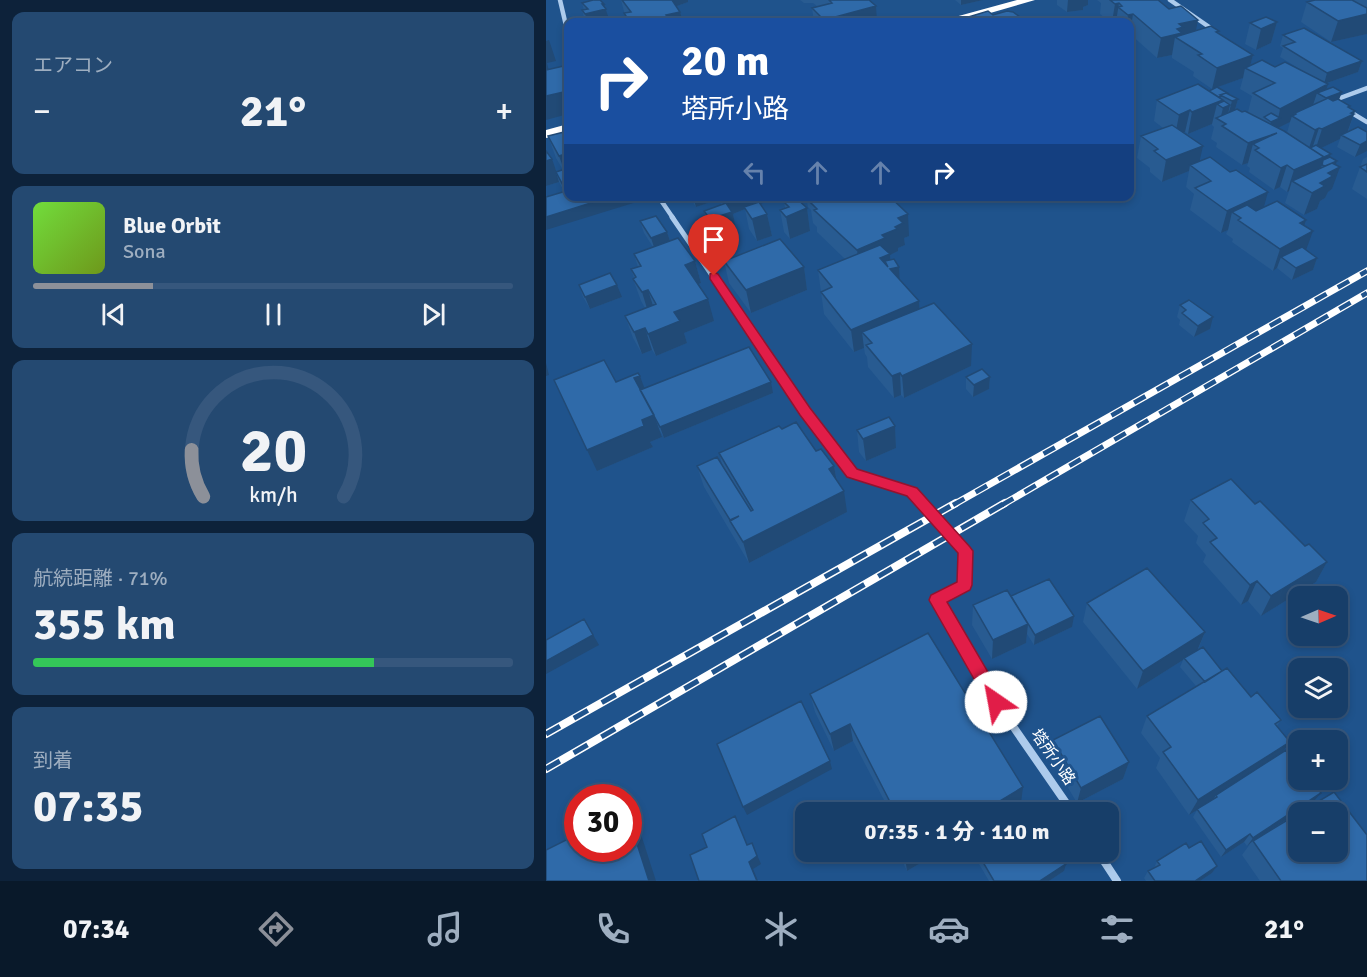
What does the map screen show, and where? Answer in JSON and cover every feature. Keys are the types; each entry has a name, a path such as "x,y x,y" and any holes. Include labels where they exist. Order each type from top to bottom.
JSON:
{"highway":[{"path":"963,18 1030,0"},
{"path":"546,134 564,129"}],"street":[{"path":"560,0 564,18"},
{"path":"1170,0 1218,33"},
{"path":"1332,102 1367,88"},
{"path":"1323,98 1367,122"},
{"name":"塔所小路","path":"661,201 805,411 852,473 912,492 965,551 964,585 937,600 983,683 1065,802"},
{"path":"1105,862 1117,881"}],"building":[{"path":"600,0 606,9 585,14 582,10 588,9 582,3"},
{"path":"622,0 672,0 680,12 666,15 668,18 627,18 624,13 631,12"},
{"path":"829,0 869,0 876,6 831,18 822,18 812,8 832,3"},
{"path":"1110,0 1158,0 1169,9 1181,6 1198,20 1179,24 1183,27 1177,29 1182,33 1161,38 1133,14 1128,15 1118,7 1122,6 1119,3 1115,4"},
{"path":"1352,0 1367,8 1367,14 1338,21 1307,2"},
{"path":"988,11 993,15 1007,11 1021,18 965,18"},
{"path":"1266,17 1277,22 1261,29 1250,23"},
{"path":"1211,26 1219,31 1216,32 1253,55 1217,68 1198,55 1202,54 1175,37"},
{"path":"1304,28 1362,61 1327,73 1283,46 1295,42 1283,35"},
{"path":"1262,60 1275,67 1285,62 1328,84 1280,109 1253,93 1275,83 1245,68"},
{"path":"564,66 564,92 546,96 546,70"},
{"path":"1198,84 1223,100 1179,115 1157,100"},
{"path":"1217,87 1229,94 1220,95 1220,98 1209,91"},
{"path":"1333,87 1342,92 1326,98 1317,93"},
{"path":"1226,93 1238,99 1232,101 1220,95"},
{"path":"1328,98 1333,101 1338,99 1350,106 1348,107 1355,111 1351,113 1354,114 1315,130 1292,116 1295,113"},
{"path":"1224,101 1230,105 1223,108 1217,104"},
{"path":"1237,109 1284,131 1324,157 1294,170 1287,165 1281,168 1255,150 1259,148 1253,144 1277,133 1248,143 1222,126 1226,124 1216,118"},
{"path":"1271,113 1280,118 1271,122 1264,117"},
{"path":"1172,125 1203,146 1166,160 1154,151 1158,149 1141,136"},
{"path":"1358,127 1367,132 1367,141 1360,145 1341,135"},
{"path":"564,132 564,154 559,156 548,136"},
{"path":"1316,145 1331,154 1324,157 1310,148"},
{"path":"546,151 552,159 546,161"},
{"path":"1210,157 1230,172 1236,170 1268,192 1227,211 1195,188 1211,181 1190,165"},
{"path":"1330,157 1337,161 1322,165 1323,160"},
{"path":"1332,163 1340,167 1328,173 1333,176 1320,183 1325,186 1312,193 1292,181"},
{"path":"1367,164 1367,172 1360,167"},
{"path":"564,169 564,187 556,172"},
{"path":"564,192 564,201 597,201 546,217 546,197"},
{"path":"799,201 807,208 786,217 780,210 789,207 784,202"},
{"path":"809,201 894,201 908,214 898,218 903,223 895,227 897,229 882,235 885,238 857,250 814,210 817,209"},
{"path":"1277,201 1306,220 1300,223 1313,231 1280,249 1238,220 1241,218 1232,212 1247,205 1256,211"},
{"path":"759,202 767,214 752,219 744,207"},
{"path":"726,203 732,212 710,219 704,211"},
{"path":"656,216 667,232 651,238 640,221"},
{"path":"678,238 695,261 685,265 708,299 674,312 680,321 648,334 645,328 634,332 625,316 656,304 648,290 642,292 633,279 636,277 631,269 641,266 634,254"},
{"path":"780,239 804,267 746,290 724,261"},
{"path":"880,245 890,254 880,258 888,267 885,261 894,259 899,267 890,269 919,301 851,330 821,292 832,287 818,270"},
{"path":"1302,247 1317,258 1296,268 1281,257"},
{"path":"610,273 617,285 585,297 579,285"},
{"path":"1189,300 1213,317 1198,326 1182,313 1186,310 1180,305"},
{"path":"934,303 972,344 902,376 900,373 892,376 866,345 872,343 862,332"},
{"path":"749,347 771,382 660,427 640,390"},
{"path":"604,360 616,382 638,373 640,376 634,378 654,415 642,420 644,426 587,450 554,380"},
{"path":"982,369 990,377 974,385 966,377"},
{"path":"889,417 895,426 863,439 857,430"},
{"path":"796,422 816,451 821,449 834,466 829,469 844,491 743,542 730,521 739,516 730,520 697,466 717,457 751,511 753,510 719,453 779,426 782,429"},
{"path":"1231,479 1255,504 1260,501 1305,546 1309,544 1327,562 1271,596 1257,581 1250,585 1210,542 1217,538 1203,523 1209,519 1191,500"},
{"path":"1147,568 1205,632 1143,671 1087,603"},
{"path":"1049,579 1074,616 1035,635 1011,596"},
{"path":"1007,590 1028,624 993,640 973,605"},
{"path":"584,619 593,635 546,661 546,640"},
{"path":"928,633 1023,787 998,802 885,802 889,800 850,724 830,734 810,694"},
{"path":"1203,647 1222,671 1205,682 1184,658"},
{"path":"1227,668 1251,697 1257,692 1281,720 1275,724 1288,740 1288,743 1198,800 1163,752 1171,747 1147,716"},
{"path":"801,701 830,761 743,807 717,744"},
{"path":"1100,716 1129,762 1081,788 1053,740"},
{"path":"1286,750 1288,752 1288,790 1318,790 1321,793 1307,802 1288,802 1288,815 1253,838 1250,834 1226,850 1197,809 1217,797 1216,795"},
{"path":"1334,792 1342,802 1317,802"},
{"path":"1348,810 1367,835 1367,881 1281,881 1253,841 1288,820 1288,862 1348,862"},
{"path":"735,816 747,845 752,843 757,856 749,862 757,881 699,881 690,855 707,847 702,834"},
{"path":"564,841 564,862 642,862 642,859 649,881 546,881 546,850"},
{"path":"1201,841 1217,866 1195,881 1155,881 1148,871 1160,865 1157,861 1186,843 1189,848"},
{"path":"983,862 1065,862 1066,864 1040,881 994,881"}],"railway":[{"path":"953,505 1367,271"},
{"path":"1002,505 1367,293"},
{"path":"546,734 956,503"},
{"path":"546,769 1005,503"}],"route":[{"path":"714,276 805,411 852,473 912,492 965,551 964,585 937,600 996,702"}]}
